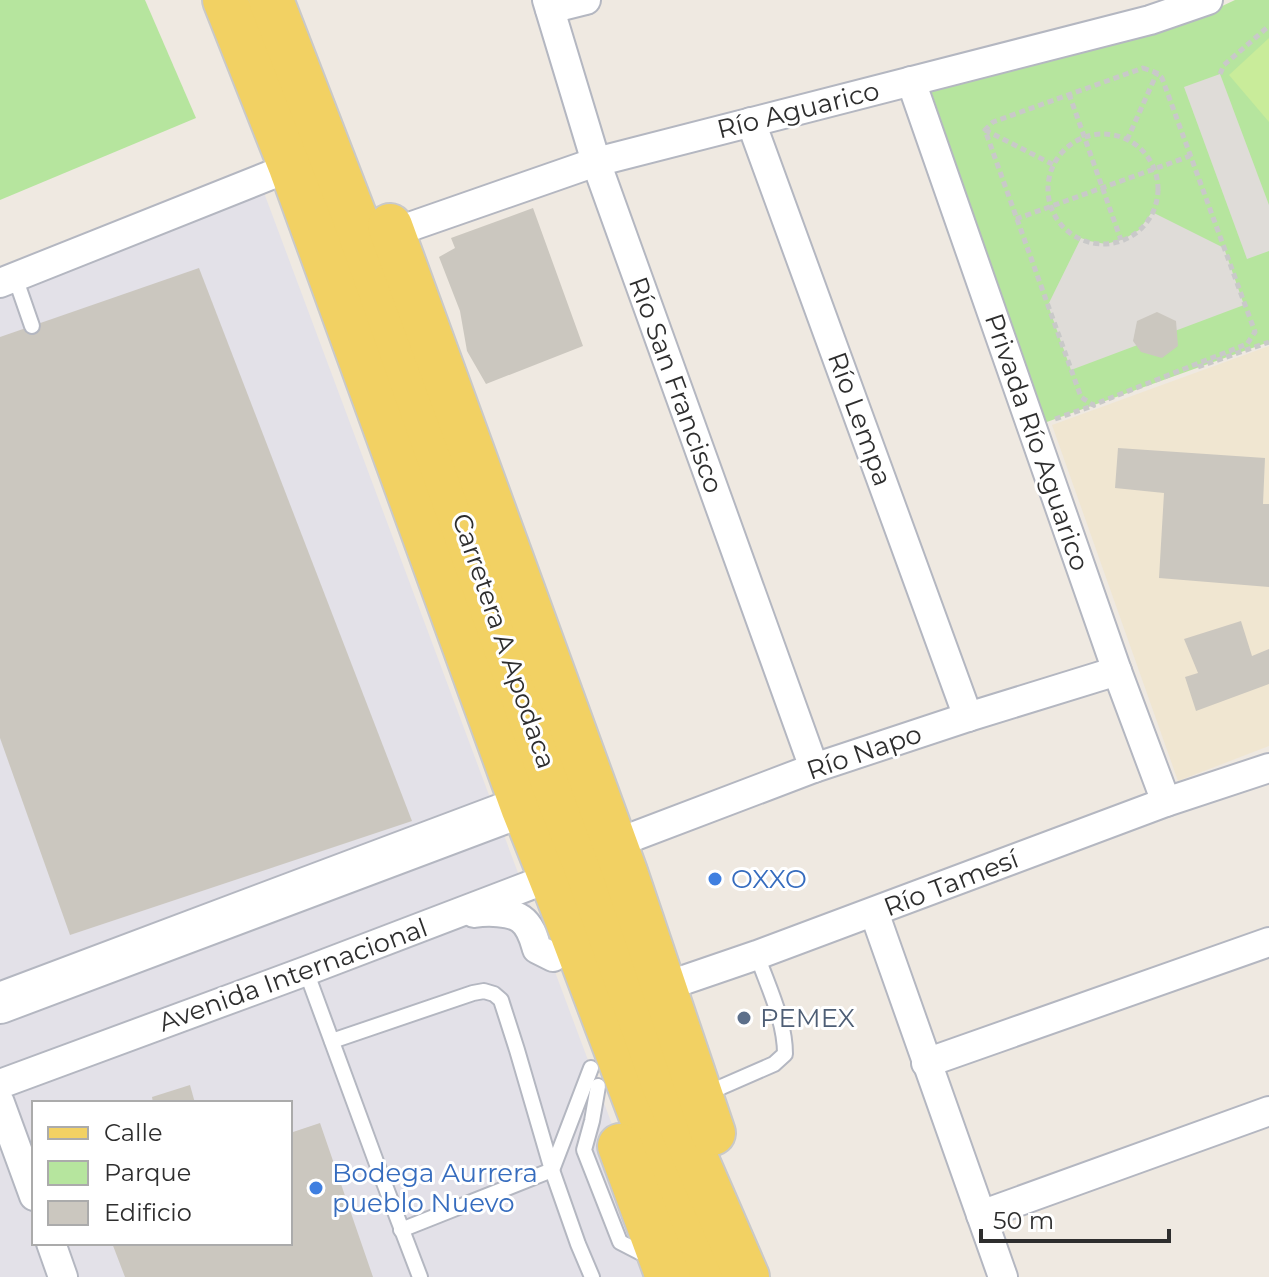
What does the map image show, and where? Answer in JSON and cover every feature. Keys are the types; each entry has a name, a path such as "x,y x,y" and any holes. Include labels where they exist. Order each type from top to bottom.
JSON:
{"main road":[{"name":"Carretera A Apodaca","path":"225,0 291,167 527,805 565,890 678,1273"},
{"name":"Carretera A Apodaca","path":"271,0 355,218 527,805"},
{"path":"302,0 392,233 565,890 595,1077 678,1273"},
{"path":"0,1003 527,805"},
{"name":"Carretera A Apodaca","path":"565,890 648,992 686,1102"},
{"path":"686,1102 747,1277"},
{"path":"686,1102 749,1239 755,1277"}],"street":[{"path":"548,5 586,0"},
{"name":"Río Aguarico","path":"392,233 596,162 1150,20 1208,0"},
{"name":"Río San Francisco","path":"548,5 596,162 814,768"},
{"name":"Privada Río Aguarico","path":"911,81 1117,671 1166,802"},
{"name":"Río Lempa","path":"751,122 968,717"},
{"path":"8,280 291,167"},
{"name":"Río Napo","path":"565,890 814,768 1117,671"},
{"name":"Río Tamesí","path":"648,992 757,955 1166,802 1269,768"},
{"path":"453,916 480,912 521,918 530,930 537,949 565,890"},
{"name":"Avenida Internacional","path":"0,1084 453,916 565,890"},
{"path":"874,912 1003,1277"},
{"path":"926,1063 1269,942"},
{"path":"0,1103 32,1191"},
{"path":"981,1215 1269,1111"},
{"path":"52,1245 63,1277"}],"lane":[{"path":"8,280 32,326"},
{"path":"686,1102 774,1064 785,1054 782,1024 757,955"},
{"path":"306,971 420,1277"},
{"path":"332,1041 473,993 484,991 501,1000 552,1170 578,1244 595,1275"},
{"path":"401,1230 552,1170 595,1077"}],"path":[{"path":"1220,74 1224,65 1269,26"},
{"path":"985,130 993,122 1143,68 1162,78 1255,332 1247,344 1093,405"},
{"path":"1127,140 1157,73"},
{"path":"1069,94 1121,240"},
{"path":"985,130 1054,165"},
{"path":"985,130 1081,397 1093,405"},
{"path":"1110,135 1127,140 1150,161 1158,192 1155,206 1145,224 1121,240 1106,244 1089,241 1072,234 1053,212 1048,195 1054,165 1067,148 1085,137 1110,135"},
{"path":"1016,219 1190,156"},
{"path":"1044,423 1269,342"}],"shaded area":[{"path":"1220,74 1269,205 1269,251 1247,259 1184,87"},
{"path":"260,182 669,1277 0,1277 0,291"},
{"path":"1152,212 1224,248 1244,305 1071,370 1048,305 1081,238 1106,244 1124,239 1139,230"},
{"path":"1269,346 1269,746 1178,781 1052,425"}],"green space":[{"path":"0,0 145,0 196,118 0,200"},
{"path":"1235,0 1269,0 1269,342 1044,423 930,88 1203,15"},
{"path":"1269,38 1269,122 1229,75"}],"building":[{"path":"533,208 583,346 486,384 467,351 460,311 439,257 455,248 451,238"},
{"path":"199,268 412,821 70,935 0,738 0,337"},
{"path":"1157,312 1176,321 1178,346 1162,358 1141,352 1133,341 1137,321"},
{"path":"1118,448 1265,458 1263,504 1269,504 1269,587 1159,578 1164,493 1115,488"},
{"path":"1241,621 1252,656 1269,649 1269,684 1196,711 1185,677 1198,673 1184,639"},
{"path":"190,1085 194,1101 153,1101 152,1097"},
{"name":"Bodega Aurrera pueblo Nuevo","path":"320,1123 373,1277 125,1277 113,1245 292,1245 292,1132"}],"place":[{"name":"OXXO","path":"715,879"},
{"name":"PEMEX","path":"744,1018"},
{"name":"Bodega Aurrera pueblo Nuevo","path":"316,1188"}]}
